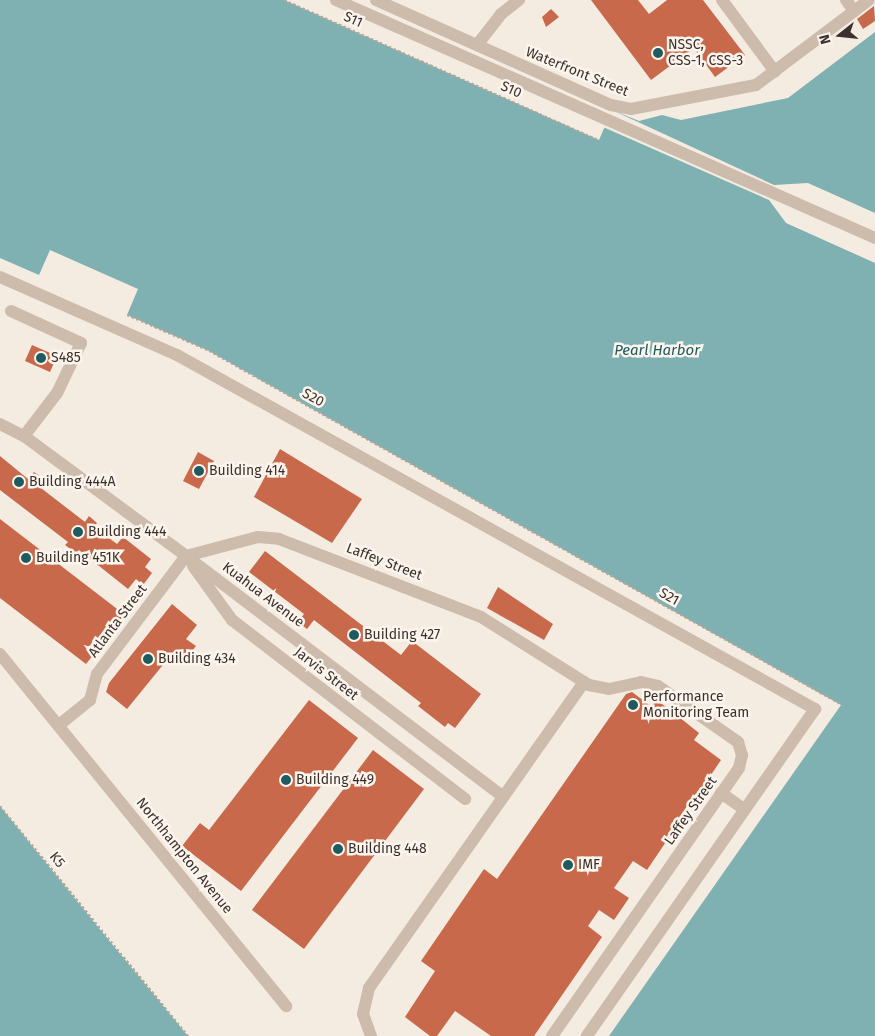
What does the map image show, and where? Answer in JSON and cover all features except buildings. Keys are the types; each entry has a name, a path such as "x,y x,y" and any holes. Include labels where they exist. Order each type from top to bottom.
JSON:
{"street":[{"path":"336,0 875,238"},
{"name":"Waterfront Street","path":"376,0 624,109 756,85 776,72 869,0"},
{"path":"477,45 501,14 519,0"},
{"path":"722,0 776,72"},
{"path":"846,0 854,12"},
{"path":"0,277 177,355 815,709 587,1036"},
{"path":"11,311 81,344 57,392 24,436"},
{"name":"Kuahua Avenue","path":"0,424 24,436 186,556 503,798"},
{"name":"Laffey Street","path":"186,556 258,537 279,538 481,617 584,682 609,689 641,682 658,686 733,738 741,748 742,762 552,1036"},
{"name":"Atlanta Street","path":"59,725 90,700 97,674 186,556"},
{"name":"Jarvis Street","path":"186,556 232,620 465,799"},
{"name":"Northhampton Avenue","path":"0,654 286,1006"},
{"path":"371,1036 363,1014 369,988 584,682"},
{"path":"721,793 745,810"}],"path":[{"name":"S11","path":"284,0 415,58"},
{"name":"S10","path":"415,58 599,140"},
{"name":"S20","path":"127,315 209,351 486,506"},
{"name":"S21","path":"486,506 842,705"},
{"name":"K5","path":"0,806 188,1036"}],"water":[{"name":"Pearl Harbor","path":"0,0 284,0 599,140 612,110 639,121 662,115 681,120 788,98 875,32 875,1036 609,1036 841,705 209,351 127,315 138,289 50,250 39,275 0,258"},
{"path":"0,806 98,927 188,1036 0,1036"}],"pier":[{"path":"612,110 774,185 808,183 875,213 875,263 786,223 769,200 603,127"}],"place":[{"name":"NSSC, CSS-1, CSS-3","path":"658,53"},
{"name":"S485","path":"41,358"},
{"name":"Building 414","path":"199,471"},
{"name":"Building 444A","path":"19,482"},
{"name":"Building 444","path":"78,532"},
{"name":"Building 451K","path":"26,558"},
{"name":"Building 427","path":"354,635"},
{"name":"Building 434","path":"148,659"},
{"name":"Performance Monitoring Team","path":"633,705"},
{"name":"Building 449","path":"286,780"},
{"name":"Building 448","path":"338,849"},
{"name":"IMF","path":"568,865"}]}
